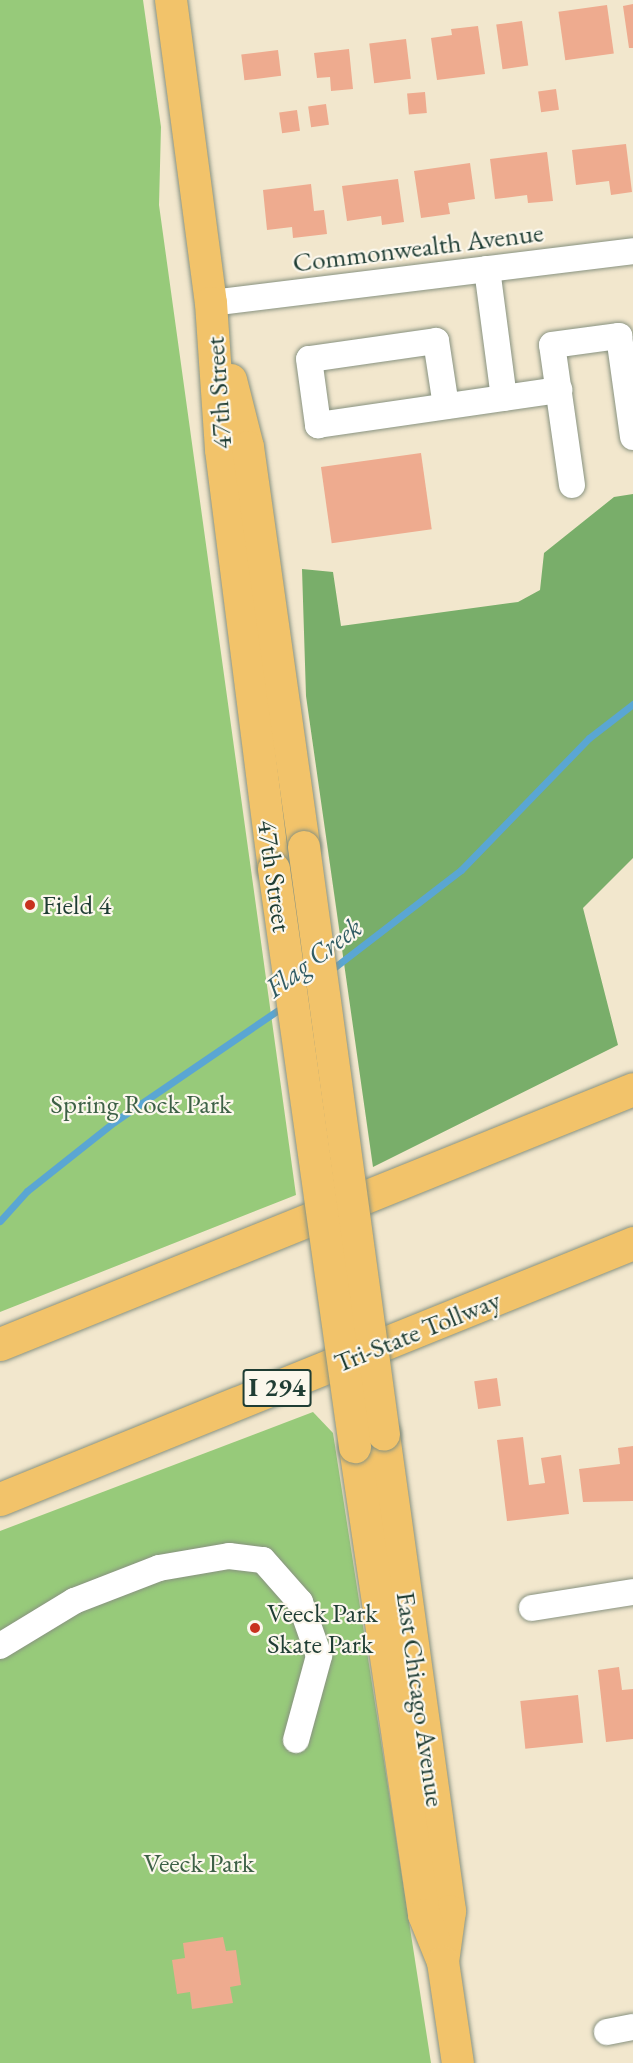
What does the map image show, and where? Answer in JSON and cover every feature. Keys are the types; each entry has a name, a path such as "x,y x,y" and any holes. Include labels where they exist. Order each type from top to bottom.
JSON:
{"highway":[{"path":"0,1344 633,1089"},
{"name":"Tri-State Tollway","path":"0,1499 633,1243"}],"main road":[{"name":"47th Street","path":"171,0 211,303 221,450 274,869 356,1447"},
{"name":"47th Street","path":"211,303 248,447 384,1435"},
{"name":"East Chicago Avenue","path":"384,1435 450,1911 443,1962"},
{"name":"East Chicago Avenue","path":"356,1447 424,1916 443,1962 458,2063"}],"street":[{"name":"Commonwealth Avenue","path":"211,303 633,250"},
{"path":"487,269 504,398"},
{"path":"572,485 552,345 619,336 633,437"},
{"path":"446,406 436,341 309,359 318,424 504,398 559,390"},
{"path":"0,1646 74,1601 149,1572 221,1557 263,1560 300,1602 319,1656 316,1675 296,1740"},
{"path":"532,1608 633,1592"},
{"path":"608,2032 633,2027"}],"green space":[{"name":"Spring Rock Park","path":"0,0 143,0 161,127 159,205 296,1195 0,1312"},
{"path":"633,494 633,858 583,908 618,1045 373,1167 306,696 302,569 333,572 341,626 518,602 540,590 544,553 614,497"},
{"name":"Veeck Park","path":"313,1412 333,1433 431,2063 0,2063 0,1531"}],"building":[{"path":"633,4 633,48 629,48 623,6"},
{"path":"607,5 614,54 565,60 558,12"},
{"path":"522,21 528,66 503,69 496,25"},
{"path":"478,26 485,74 437,80 431,38 452,35 451,29"},
{"path":"406,39 411,79 374,83 369,44"},
{"path":"349,49 353,89 331,91 330,77 317,78 314,53"},
{"path":"278,50 281,76 244,80 241,55"},
{"path":"556,89 559,110 541,112 538,92"},
{"path":"425,92 427,113 409,114 407,94"},
{"path":"326,104 329,125 311,127 308,107"},
{"path":"297,110 300,131 282,133 279,113"},
{"path":"626,144 632,192 611,195 609,181 576,185 572,150"},
{"path":"547,152 553,201 528,203 527,195 495,199 490,159"},
{"path":"470,163 475,199 448,203 450,214 421,218 414,171"},
{"path":"398,179 404,222 382,225 381,216 347,221 342,186"},
{"path":"311,184 314,211 324,210 327,234 293,238 292,227 267,230 263,190"},
{"path":"421,453 432,529 332,543 321,467"},
{"path":"497,1378 501,1406 478,1409 474,1381"},
{"path":"523,1437 529,1485 545,1483 541,1458 561,1455 569,1514 507,1521 497,1440"},
{"path":"633,1446 633,1501 583,1502 579,1469 620,1464 618,1448"},
{"path":"619,1667 622,1690 633,1689 633,1739 606,1742 598,1670"},
{"path":"578,1695 583,1743 525,1749 520,1701"},
{"path":"223,1937 226,1951 236,1950 241,1985 230,1987 233,2003 192,2009 190,1992 177,1994 172,1960 185,1958 183,1943"}],"waterway":[{"name":"Flag Creek","path":"331,970 461,870 589,738 633,704"},
{"name":"Flag Creek","path":"0,1221 27,1191 114,1122 284,1006"}],"place":[{"name":"Field 4","path":"30,905"},
{"name":"Veeck Park Skate Park","path":"255,1628"}]}
